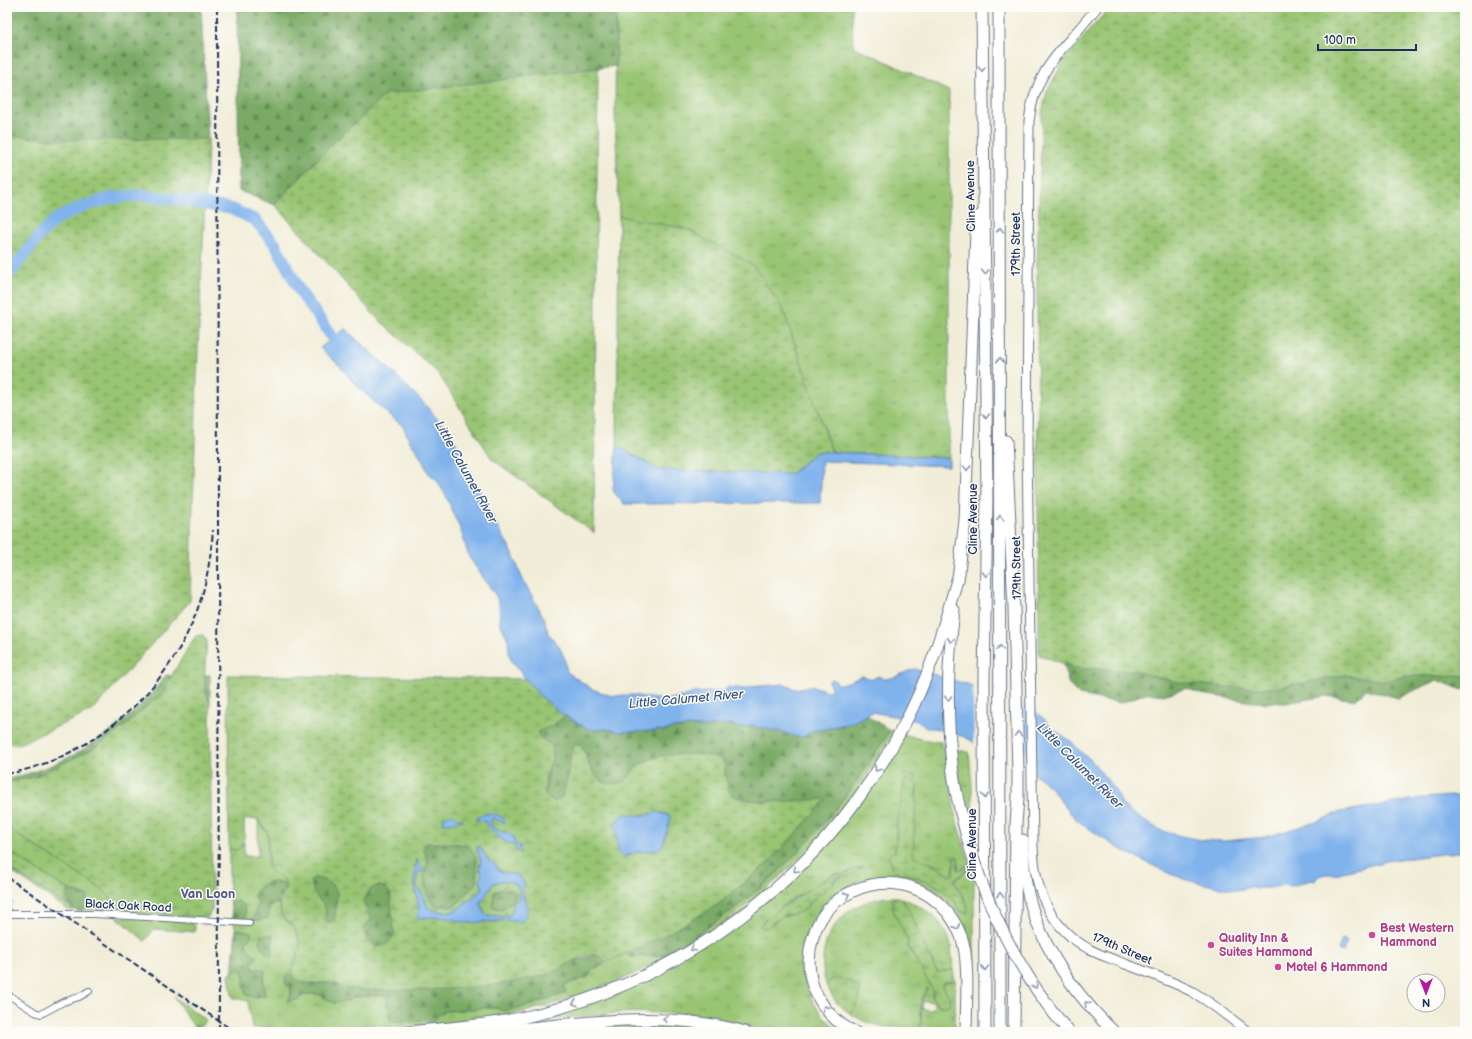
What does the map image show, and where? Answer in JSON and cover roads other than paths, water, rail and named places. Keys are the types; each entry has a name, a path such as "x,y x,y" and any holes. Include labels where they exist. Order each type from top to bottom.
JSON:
{"highway":[{"name":"Cline Avenue","path":"982,7 987,498 984,680 985,1032"},
{"path":"999,7 1000,1032"},
{"path":"984,192 976,231 965,520 949,659 948,702 951,755 955,782 967,837 988,898 1016,955 1043,998 1069,1032"},
{"path":"1000,376 1008,460 1017,695 1018,798 1016,824 1014,1032"},
{"path":"409,1032 470,1026 520,1018 563,1007 604,993 642,977 714,937 748,912 784,882 813,853 859,798 897,736 917,697 934,655 959,573"},
{"path":"1018,798 1028,894 1038,926 1071,986 1091,1010 1114,1032"},
{"path":"854,1032 832,1017 817,995 810,972 810,945 814,931 820,920 843,896 859,888 874,884 889,883 923,891 947,910 955,922 965,950 966,1032"},
{"path":"482,1032 588,1021 661,1019 697,1022 745,1032"}],"street":[{"name":"179th Street","path":"1097,7 1055,56 1044,72 1034,95 1029,120 1027,450 1032,694 1033,851 1035,872 1038,886 1047,907 1061,927 1074,939 1090,950 1191,991 1248,1032"},
{"name":"Black Oak Road","path":"8,913 95,914 249,923"},
{"path":"7,994 35,1012 42,1014 63,1002 79,997 89,991"}],"water":[{"path":"346,328 348,332 380,360 420,399 449,432 459,448 486,505 513,554 522,578 544,618 548,633 559,646 564,657 567,672 592,689 612,696 633,695 662,700 682,697 694,693 723,691 728,687 746,689 750,687 783,684 794,689 812,686 828,691 831,690 829,681 832,679 836,681 837,684 843,684 862,676 873,679 878,676 887,679 915,669 1021,700 1044,719 1050,727 1072,742 1091,760 1114,788 1123,806 1144,821 1162,831 1201,840 1224,841 1265,837 1316,822 1340,812 1422,798 1465,795 1465,851 1387,861 1335,874 1324,874 1316,878 1315,881 1311,880 1292,886 1285,885 1270,888 1250,887 1235,890 1194,882 1170,874 1116,847 1074,818 1071,813 1068,812 1069,809 1065,807 1051,788 1039,777 977,747 972,741 965,737 933,728 926,728 919,722 913,720 872,712 853,722 825,729 814,730 803,737 797,737 766,728 758,728 753,725 739,728 732,724 702,727 687,726 682,728 672,728 665,731 621,732 606,729 595,730 587,728 563,715 538,694 512,662 509,654 508,639 500,623 499,604 496,596 469,557 461,531 446,496 436,479 429,474 418,452 410,442 403,426 354,383 340,366 320,348"},
{"path":"617,446 659,470 791,474 816,452 949,458 949,466 822,461 820,503 624,504 613,491"},
{"path":"656,812 669,815 671,818 662,847 652,851 635,852 625,857 620,854 618,850 616,827 614,825 619,818 626,814 641,815"},
{"path":"488,813 494,815 497,814 504,819 505,823 493,818 491,821 492,827 513,836 514,842 519,845 521,853 517,851 514,845 497,836 485,821 476,820 479,816"},
{"path":"453,814 457,818 463,820 443,823 444,817"},
{"path":"477,847 480,847 489,861 495,864 498,870 505,873 518,875 524,883 524,899 528,908 525,917 521,922 511,920 468,923 443,917 417,918 419,911 414,879 417,859 419,865 424,870 418,872 416,881 417,888 422,894 428,908 434,911 451,912 457,910 483,889 480,881 482,874 479,869 481,862","holes":["502,881 512,882 519,887 519,898 513,904 513,912 506,917 487,915 484,913 480,901 486,898 486,894 492,885"]},
{"path":"1342,939 1347,941 1343,952 1338,950"}],"waterway":[{"name":"Little Calumet River","path":"7,277 40,235 56,219 84,206 111,198 141,195 232,209 255,220 275,244 301,293 338,345 343,349"},
{"path":"7,899 13,903"}],"railway":[{"path":"217,7 219,1032"},
{"path":"7,774 39,766 70,753 99,735 125,715 149,691 169,664 186,635 199,605 208,568 213,530"},
{"path":"7,877 235,1032"}],"place":[{"name":"Best Western Hammond","path":"1372,935"},
{"name":"Quality Inn & Suites Hammond","path":"1211,945"},
{"name":"Motel 6 Hammond","path":"1278,967"}],"district":[{"name":"Van Loon","path":"208,894"}]}
